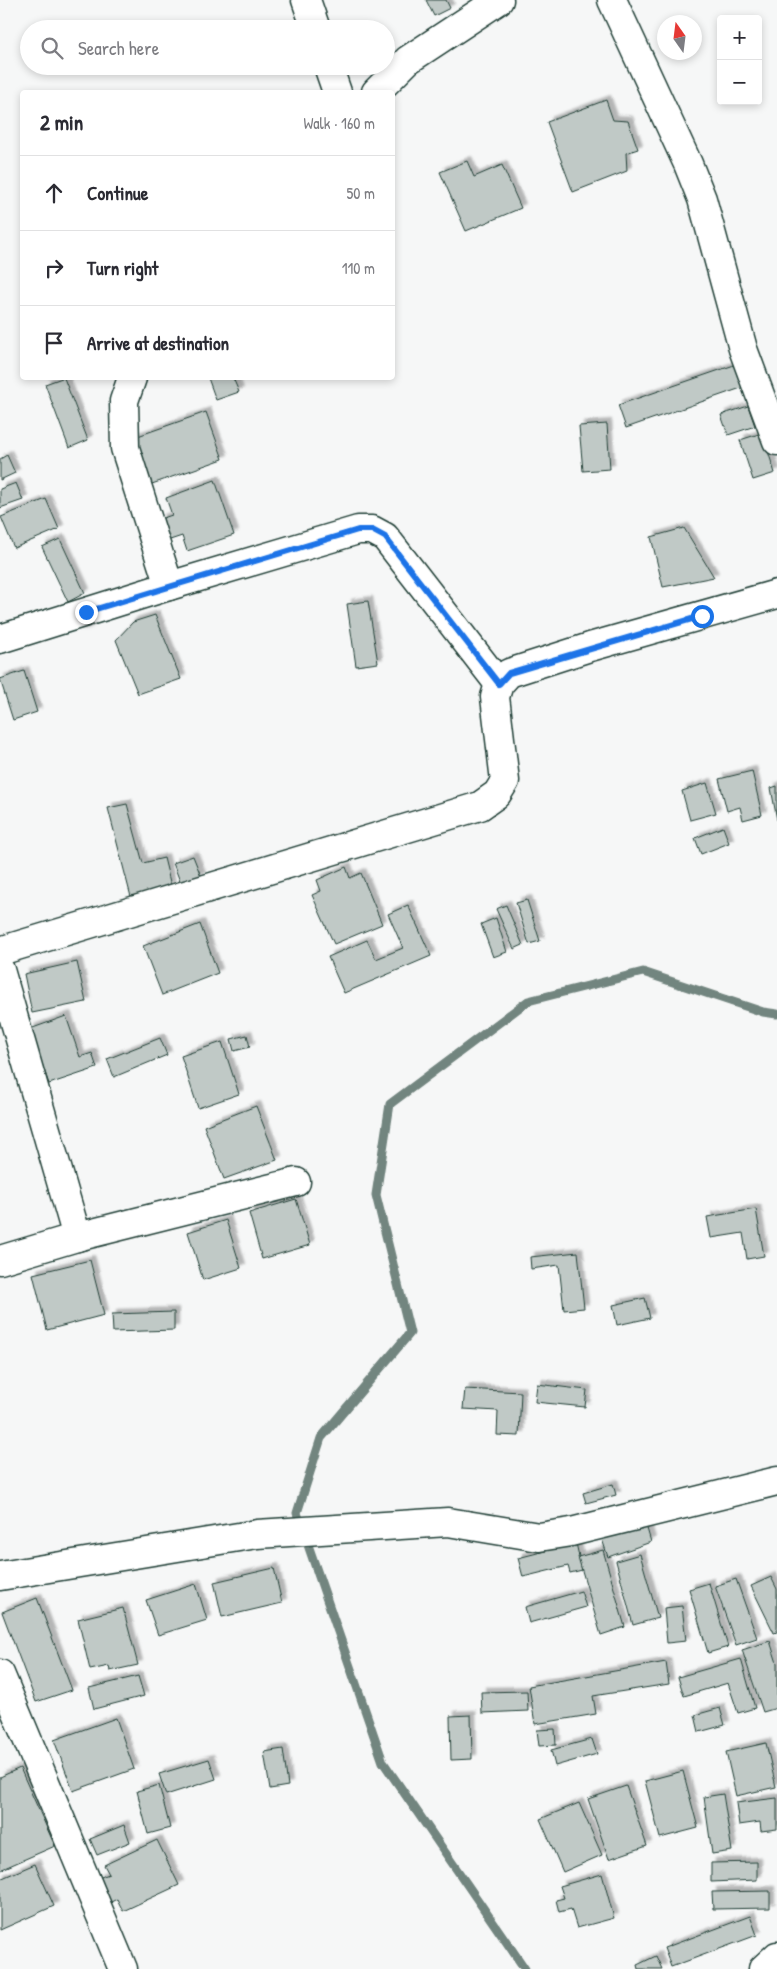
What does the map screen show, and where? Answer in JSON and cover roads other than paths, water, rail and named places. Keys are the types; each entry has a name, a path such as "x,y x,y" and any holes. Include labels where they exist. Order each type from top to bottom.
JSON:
{"street":[{"path":"306,0 313,20"},
{"path":"395,73 408,60 499,0"},
{"path":"612,0 688,164 702,199 743,349 777,442"},
{"path":"331,75 336,90"},
{"path":"378,90 393,75"},
{"path":"131,380 124,401 125,448 168,586"},
{"path":"0,639 168,586 358,530 372,530 385,537 499,684"},
{"path":"0,951 480,806 497,794 505,781 494,697 499,684 509,673 590,647 777,594"},
{"path":"0,970 77,1237"},
{"path":"0,1260 77,1237 296,1182"},
{"path":"0,1576 257,1534 448,1522 539,1538 571,1532 777,1481"},
{"path":"0,1674 123,1969"},
{"path":"763,1969 777,1956"}],"waterway":[{"path":"525,1969 383,1762 297,1513 321,1438 410,1333 376,1195 390,1104 528,1001 643,972 763,1012 777,1014"}]}
